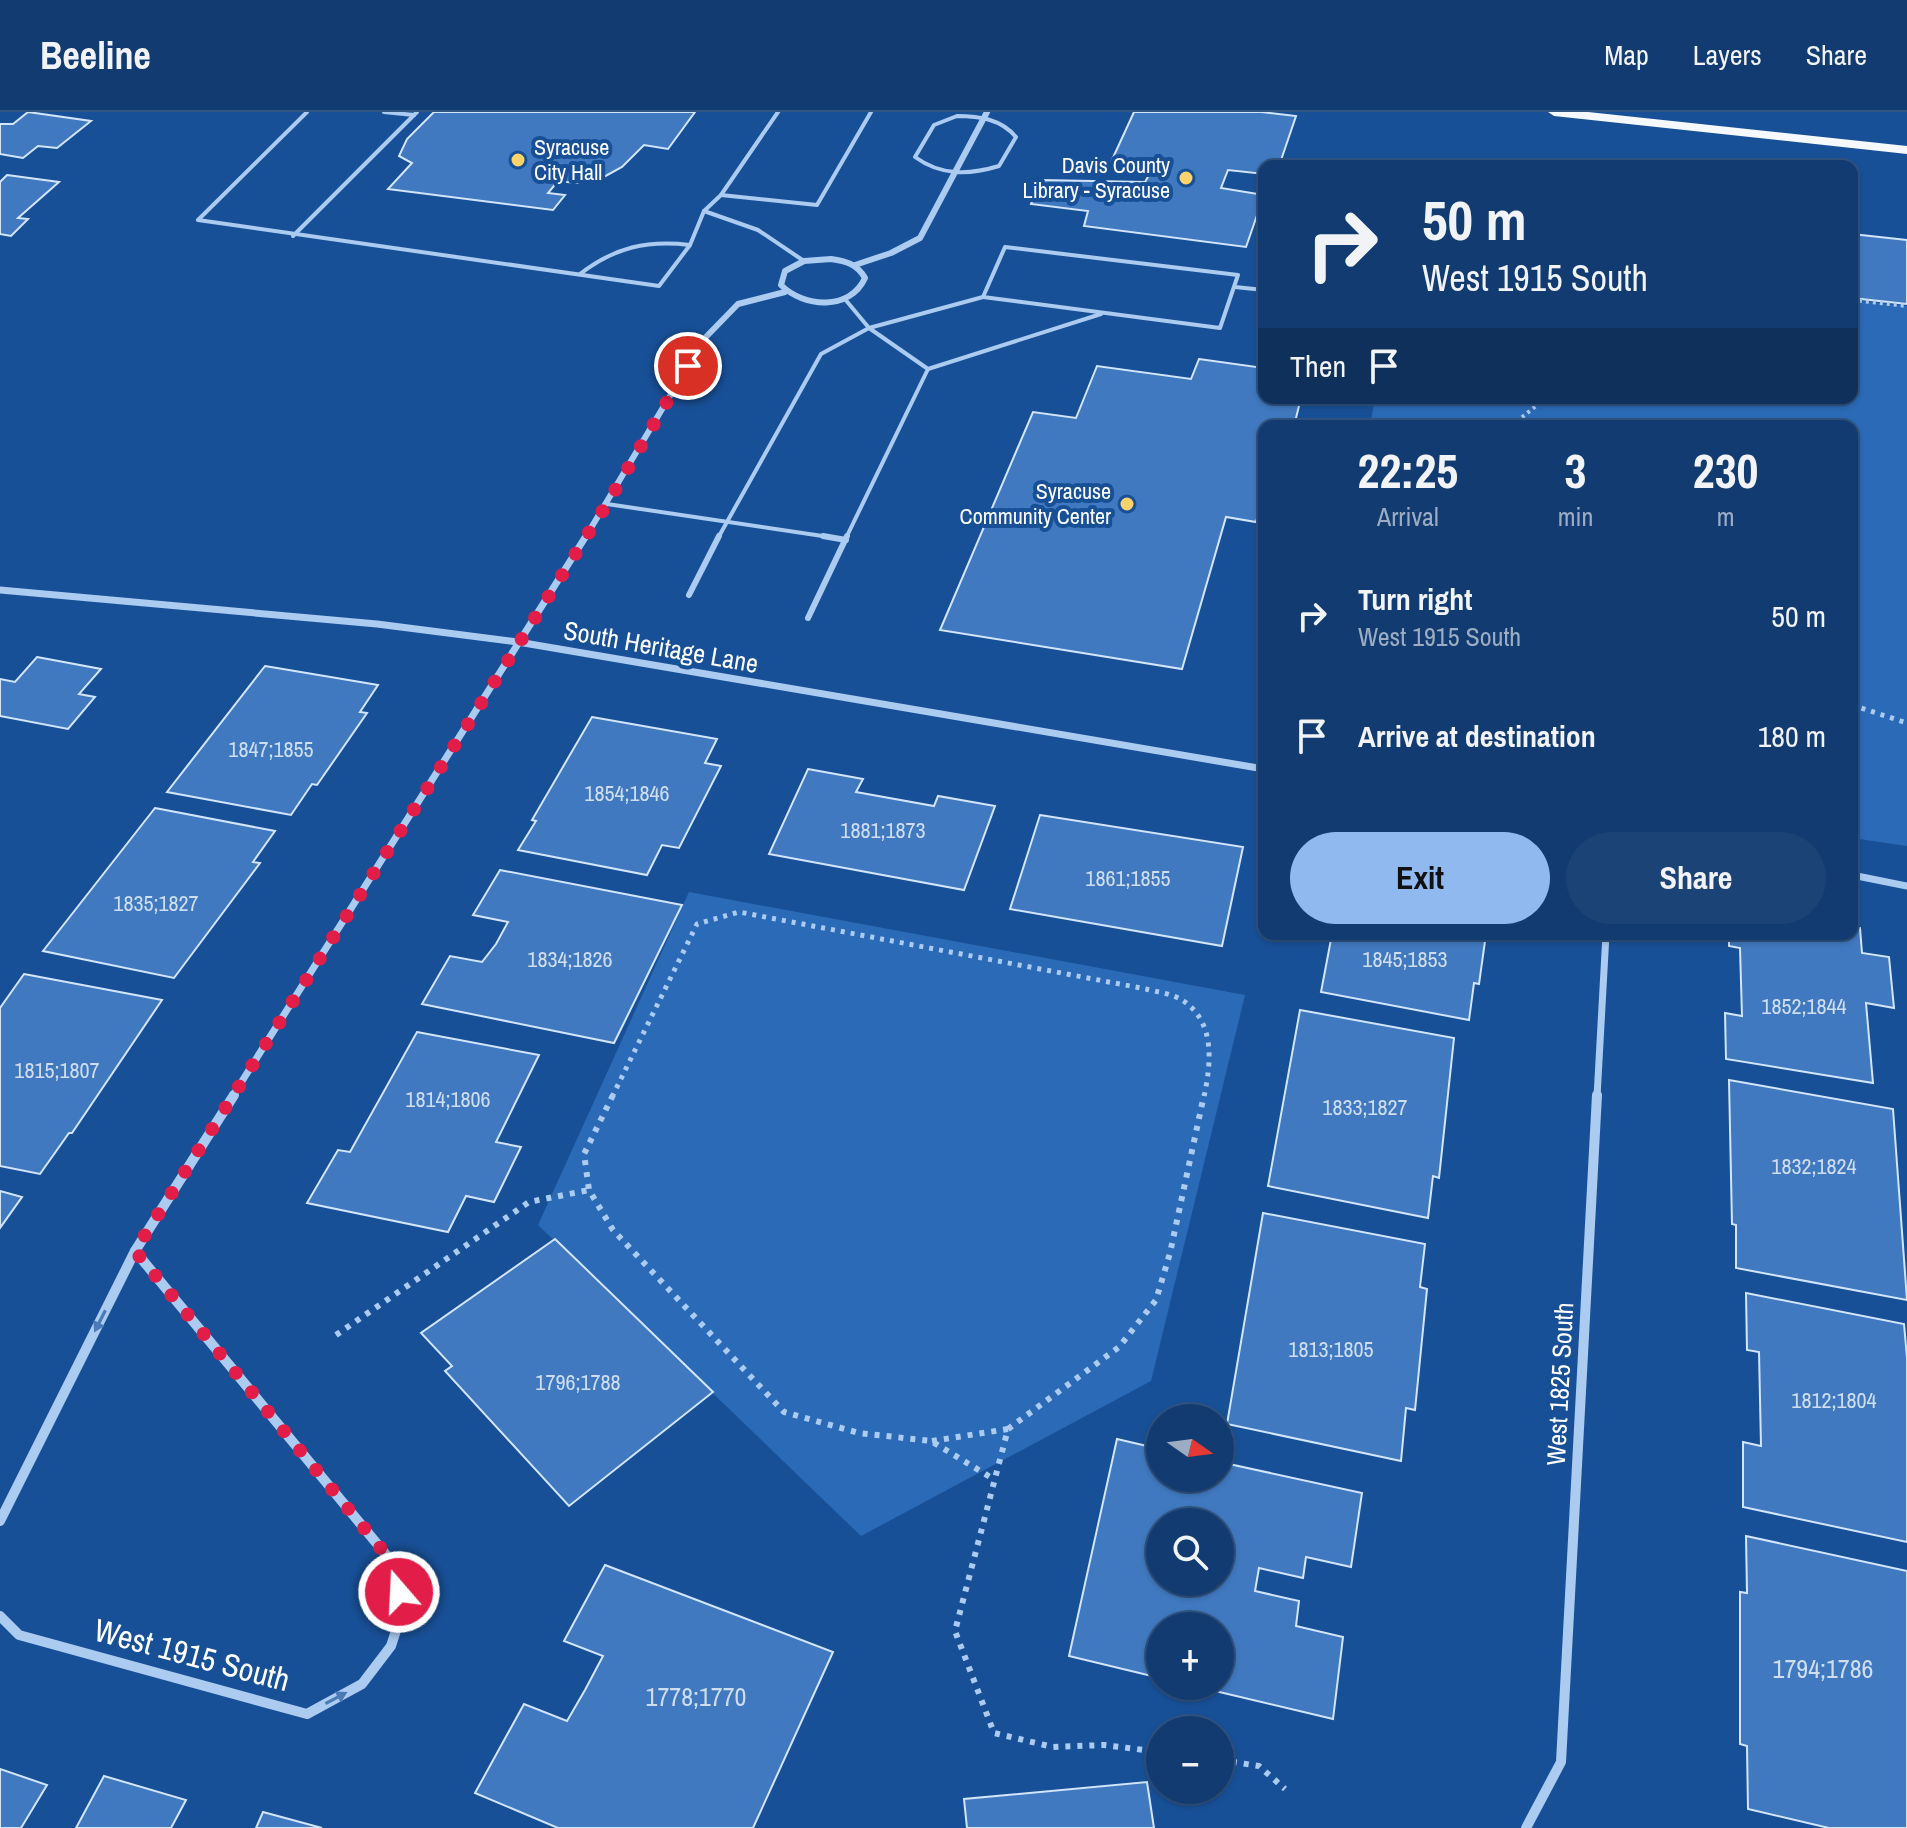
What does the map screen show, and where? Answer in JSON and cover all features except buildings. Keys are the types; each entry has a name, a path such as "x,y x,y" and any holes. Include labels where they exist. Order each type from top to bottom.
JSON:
{"main road":[{"path":"1554,112 1907,150"}],"street":[{"path":"785,292 781,285 783,274 804,261 831,259 855,265 891,253 920,238 985,115"},
{"path":"0,1521 135,1251 607,504 704,339 738,304 785,292 807,301 844,298 858,292 865,278 855,265"},
{"name":"South Heritage Lane","path":"0,590 377,624 518,642 1258,768"},
{"path":"1858,876 1907,886"},
{"name":"West 1825 South","path":"1526,1828 1561,1762 1606,940"},
{"name":"West 1915 South","path":"0,1616 19,1635 307,1714 362,1684 391,1646 401,1615 397,1568 135,1251"}],"lane":[{"path":"307,112 198,220 659,286 690,245 704,211 721,195 778,112"},
{"path":"384,112 416,114"},
{"path":"721,195 817,205 871,112"},
{"path":"293,236 416,114"},
{"path":"985,115 1005,126 1016,137 1005,158 992,169 956,172 930,168 915,157 935,123 942,118 985,115"},
{"path":"704,211 758,230 804,261"},
{"path":"580,274 600,257 652,240 690,245"},
{"path":"689,595 727,520 821,354 869,328 983,297 1220,328 1238,275 1005,247 983,297"},
{"path":"1235,287 1258,289"},
{"path":"844,298 869,328 928,369"},
{"path":"808,618 928,369 1104,312"},
{"path":"607,504 846,540"}],"path":[{"path":"1858,301 1907,306"},
{"path":"1516,420 1538,404"},
{"path":"1858,707 1907,723"},
{"path":"739,912 1146,989 1182,1000 1207,1028 1210,1067 1170,1253 1156,1300 1119,1347 1008,1429 931,1441 859,1433 784,1412 613,1230 589,1190 584,1154 697,924 739,912"},
{"path":"336,1335 529,1202 589,1190"},
{"path":"1008,1429 955,1631 994,1733 1053,1747 1104,1745 1146,1750"},
{"path":"931,1441 995,1480"},
{"path":"1234,1762 1259,1766 1285,1789"}],"shaded area":[{"path":"1858,301 1907,306 1907,846 1858,839 1858,420 1371,420 1374,404 1858,404"},
{"path":"689,892 1245,995 1151,1381 861,1536 538,1225"}],"place":[{"name":"Syracuse City Hall","path":"518,160"},
{"name":"Davis County Library - Syracuse","path":"1186,178"},
{"name":"Syracuse Community Center","path":"1127,504"}],"route":[{"path":"399,1592 397,1568 135,1251 607,504 688,366"}]}
